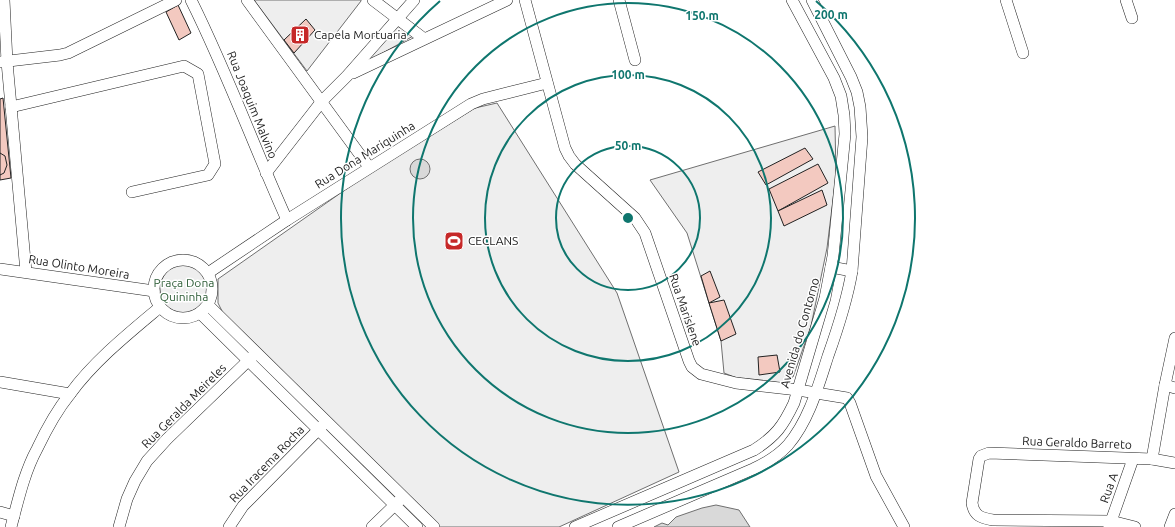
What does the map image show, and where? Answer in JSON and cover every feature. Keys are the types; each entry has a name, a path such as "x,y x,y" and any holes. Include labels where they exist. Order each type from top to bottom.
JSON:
{"street":[{"path":"4,0 5,62 11,106 26,272"},
{"path":"5,62 68,53 176,0"},
{"name":"Rua Joaquim Malvino","path":"192,0 219,59 287,220"},
{"path":"247,0 369,167"},
{"path":"373,0 423,38"},
{"path":"266,173 322,101 347,76 414,0"},
{"path":"347,76 423,38 507,0"},
{"name":"Rua Marislene","path":"525,0 565,148 575,164 635,218 645,233 692,367 701,374 736,383 798,390 847,398 876,476 904,527"},
{"path":"619,0 635,60"},
{"name":"Avenida do Contorno","path":"575,527 754,450 767,442 777,433 787,418 798,390 820,320 831,267 843,157 844,115 841,96 834,78 792,0"},
{"path":"618,527 753,469 772,458 786,446 806,419 816,393 844,308 852,271 862,137 860,107 857,92 851,77 812,0"},
{"path":"1006,0 1023,53"},
{"path":"1126,0 1132,18"},
{"path":"11,106 184,66 198,74 215,164 211,172 208,174 132,192"},
{"name":"Rua Dona Mariquinha","path":"208,273 369,167 477,102 547,83"},
{"path":"183,259 193,261 208,273 212,289 211,297 204,309 192,317 184,318 175,317 160,307 156,300 154,291 155,281 159,272 165,265 183,259"},
{"path":"831,267 852,271"},
{"name":"Rua Olinto Moreira","path":"0,269 154,291"},
{"path":"11,527 25,478 36,449 70,394 118,343 160,307"},
{"path":"204,309 252,356 326,421 434,527"},
{"path":"1152,459 1170,387 1175,338"},
{"path":"252,356 318,430 417,527"},
{"name":"Rua Geralda Meireles","path":"119,527 127,499 135,480 147,461 167,439 252,356"},
{"path":"0,382 70,394"},
{"name":"Rua Iracema Rocha","path":"229,527 243,506 326,421"},
{"name":"Rua Geraldo Barreto","path":"1110,524 993,520 977,516 973,510 972,503 979,459 981,456 989,453 1152,459 1175,462"},
{"name":"Rua A","path":"1110,524 1134,459"},
{"path":"372,527 403,497"},
{"path":"0,512 14,516"},
{"path":"1170,527 1175,514"},
{"path":"1110,524 1135,527"}],"green space":[{"path":"254,0 361,0 361,1 307,71"},
{"path":"397,26 415,35 363,64"},
{"path":"497,103 617,293 679,472 559,527 436,527 225,317 218,303 218,279 362,178 475,108"},
{"path":"835,126 836,175 827,248 811,326 793,377 782,383 737,378 724,373 721,341 687,233 650,180"},
{"name":"Praça Dona Quininha","path":"185,264 195,266 203,271 208,279 210,289 208,299 203,307 195,312 185,314 175,312 167,307 162,299 160,289 162,279 167,271 175,266"}],"shaded area":[{"path":"420,159 427,162 430,169 427,176 420,179 413,176 410,169 413,162"},
{"path":"716,505 739,510 750,527 654,527 662,523 668,525 676,517"}],"building":[{"path":"178,5 191,33 179,40 166,12"},
{"name":"Capela Mortuaria","path":"306,19 315,30 294,53 284,40"},
{"path":"3,98 11,178 0,180 0,99"},
{"path":"805,148 813,159 766,185 758,172"},
{"path":"0,153 5,156 7,165 4,173 0,175"},
{"path":"818,164 828,183 778,211 769,189"},
{"path":"822,190 827,205 784,226 778,211"},
{"path":"710,271 720,297 709,303 701,276"},
{"path":"724,300 736,334 721,341 709,303"},
{"path":"777,355 780,372 759,375 758,357"}],"place":[{"name":"Capela Mortuaria","path":"300,35"},
{"name":"CECLANS","path":"454,241"}]}
